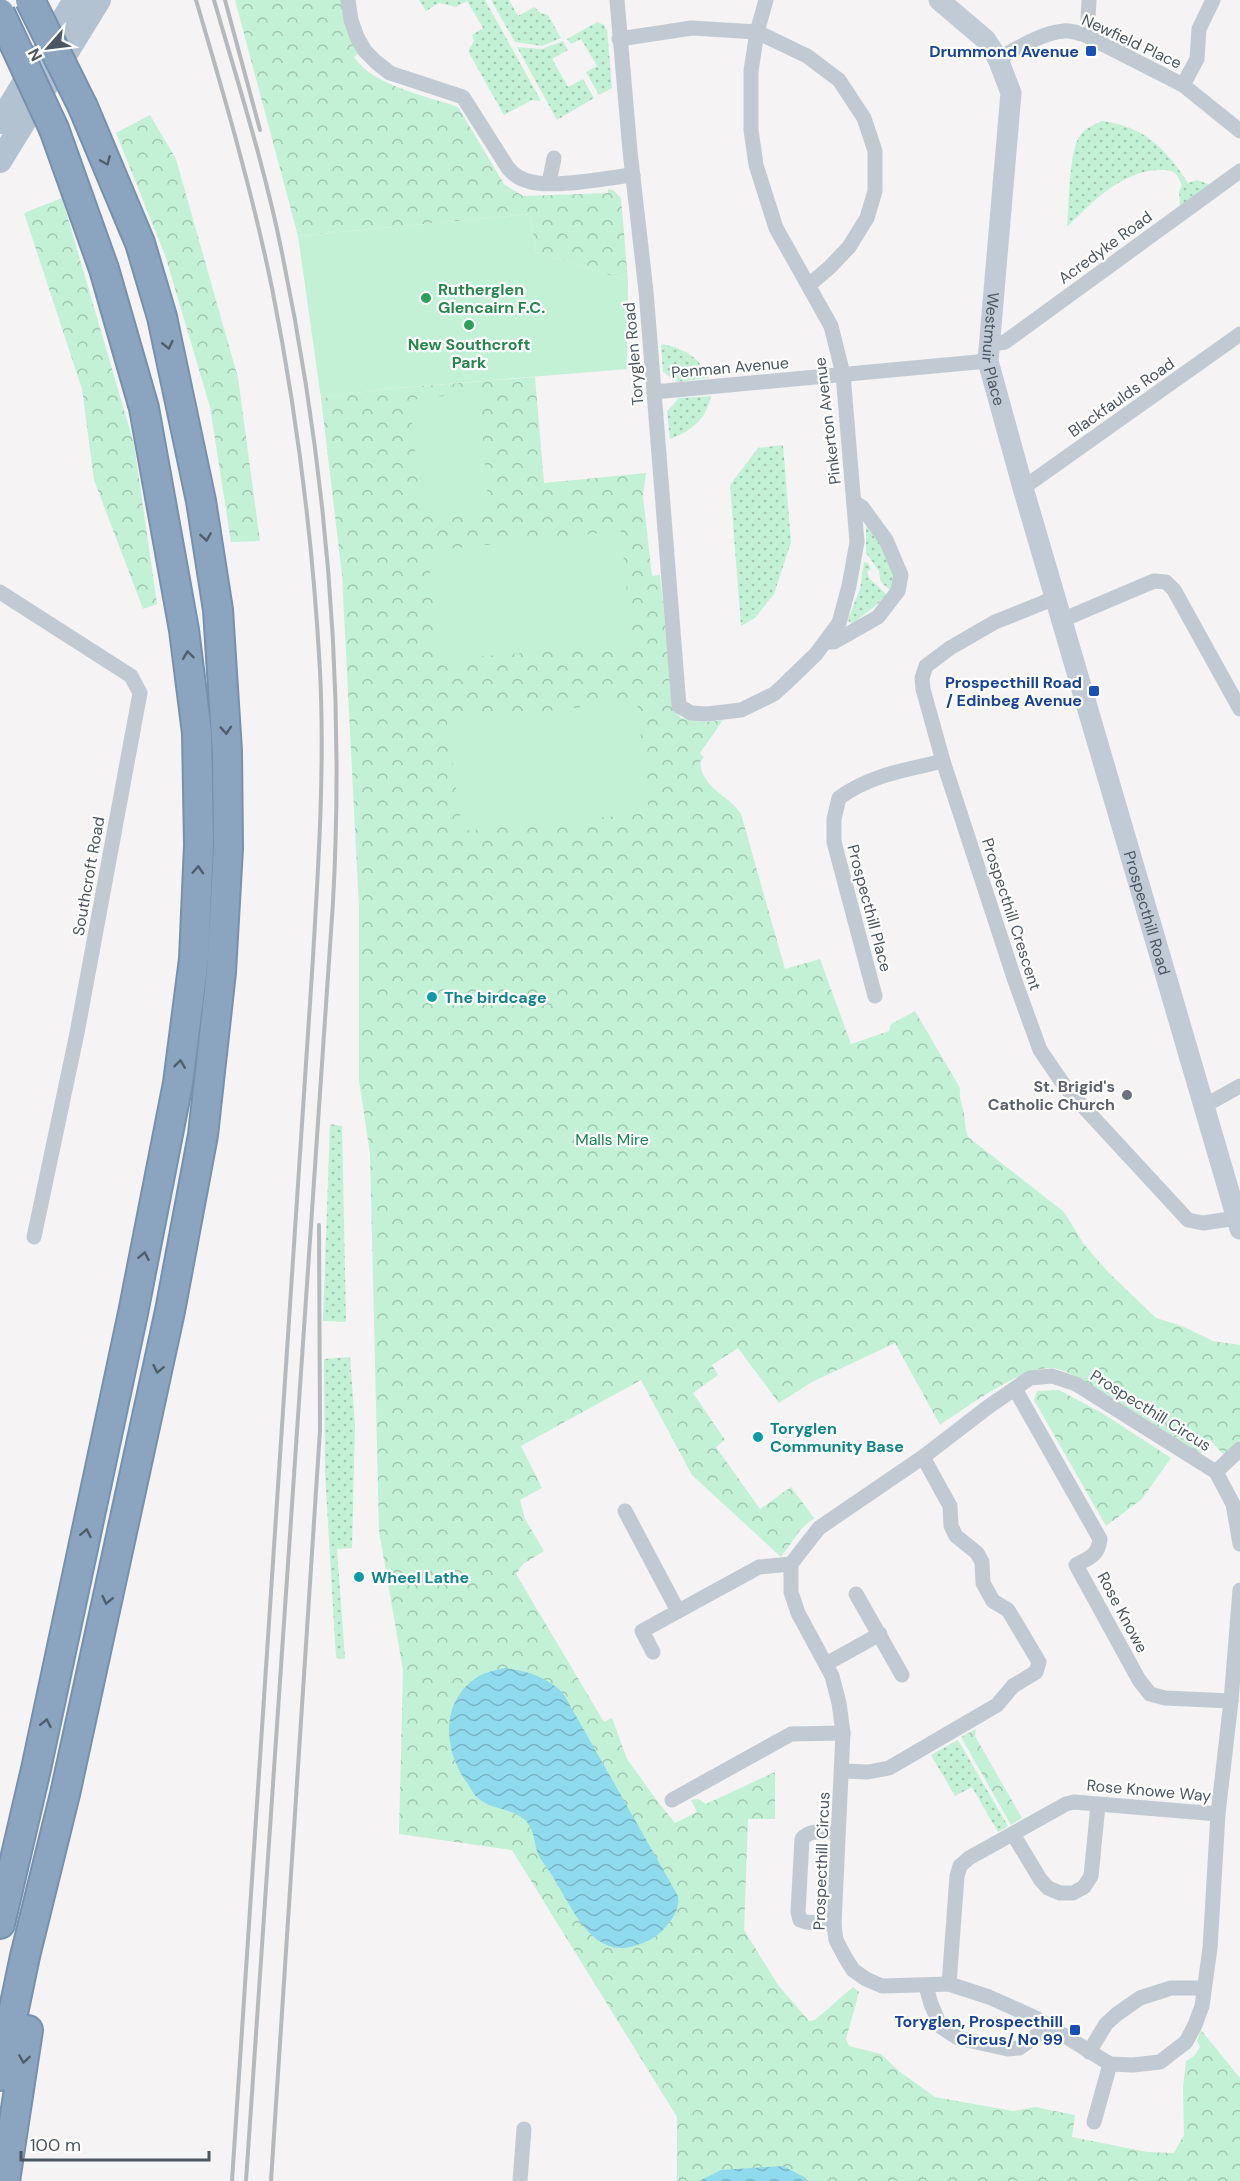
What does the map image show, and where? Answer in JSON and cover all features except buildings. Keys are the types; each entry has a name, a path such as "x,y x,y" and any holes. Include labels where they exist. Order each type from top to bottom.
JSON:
{"highway":[{"path":"0,2076 25,1956 65,1794 168,1323 203,1135 221,972 228,848 227,751 218,610 201,501 162,317 140,243 83,107 30,0"},
{"path":"0,13 54,129 105,269 144,408 184,630 197,733 199,845 194,959 178,1083 133,1314 36,1769 0,1924"},
{"path":"0,1879 36,1769"},
{"path":"5,2181 65,1794"}],"main road":[{"path":"0,161 15,102 75,0"},
{"path":"0,122 99,0"},
{"name":"Westmuir Place","path":"939,0 986,40 998,59 1011,93 988,353 1023,488 1055,598"},
{"name":"Prospecthill Road","path":"1055,598 1238,1224"}],"street":[{"path":"348,0 351,20 365,51 390,73 463,97 508,168 516,176 530,182 549,183 633,175"},
{"name":"Toryglen Road","path":"617,0 646,291 679,706"},
{"name":"Pinkerton Avenue","path":"679,706 691,713 741,710 774,694 816,654 839,623 857,542 843,374 831,326 776,228 756,165 751,130 751,71 765,0"},
{"path":"1088,19 1089,0"},
{"path":"1183,85 1197,59 1198,29 1213,0"},
{"path":"620,39 692,28 757,32 807,56 838,80 864,118 875,151 875,191 867,218 849,247 809,285"},
{"name":"Newfield Place","path":"998,59 1031,41 1065,30 1083,34 1183,85 1240,131"},
{"path":"549,183 554,158"},
{"name":"Acredyke Road","path":"988,353 1240,171"},
{"name":"Blackfaulds Road","path":"1023,488 1240,334"},
{"name":"Penman Avenue","path":"654,392 843,374 988,353"},
{"path":"825,642 834,642 878,618 898,591 902,575 886,540 862,507 854,502"},
{"path":"1062,620 1154,581 1166,582 1174,590 1240,709"},
{"name":"Southcroft Road","path":"0,591 131,676 140,693 77,1033 34,1237"},
{"name":"Prospecthill Crescent","path":"1055,598 995,622 950,648 926,666 922,678 923,689 943,761 1015,981 1043,1056 1072,1095 1188,1220 1238,1224"},
{"name":"Prospecthill Place","path":"875,996 834,842 834,819 839,798 855,786 873,778 943,761"},
{"path":"1204,1106 1240,1086"},
{"name":"Prospecthill Circus","path":"1240,1544 1233,1504 1216,1472 1076,1384 1052,1376 1030,1378 923,1457 819,1528 790,1564 791,1592 798,1613 832,1676 839,1703 843,1733 843,1771 834,1924 836,1940 853,1970 882,1986 949,1984 989,1997 1036,2018 1110,2064 1133,2065 1160,2062 1186,2042 1196,2025 1202,2006 1210,1948 1218,1814 1231,1701 1240,1590"},
{"name":"Rose Knowe","path":"1015,1389 1100,1539 1099,1549 1094,1555 1077,1565 1139,1680 1150,1694 1165,1698 1231,1701"},
{"name":"Prospecthill Circus","path":"1216,1472 1240,1449"},
{"path":"843,1771 868,1773 889,1768 997,1705 1013,1686 1036,1672 1040,1662 1008,1610 993,1601 983,1583 982,1562 977,1553 956,1536 951,1527 950,1506 923,1457"},
{"path":"625,1511 678,1611"},
{"path":"653,1652 642,1631 759,1567 790,1564"},
{"path":"856,1594 902,1675"},
{"path":"826,1664 880,1635"},
{"path":"672,1800 791,1734 843,1733"},
{"name":"Rose Knowe Way","path":"949,1984 957,1876 960,1866 969,1858 1066,1803 1218,1814"},
{"path":"1012,1834 1048,1888 1060,1893 1073,1893 1084,1887 1091,1876 1098,1805"},
{"path":"834,1924 806,1922 800,1920 798,1912 802,1839 806,1834 811,1833 838,1832"},
{"path":"926,1986 941,2027 958,2038 1008,2049 1019,2048 1049,2027"},
{"path":"1089,2052 1106,2024 1140,1998 1172,1988 1204,1988"},
{"path":"1094,2122 1110,2064"},
{"path":"520,2181 524,2129"}],"green space":[{"path":"235,0 341,0 345,26 360,52 354,57 374,76 387,83 458,107 504,184 523,196 608,193 608,189 613,190 621,198 628,281 536,252 530,214 298,236"},
{"path":"419,0 485,0 541,101 532,100 504,115 468,51 474,41 472,35 483,28 467,1 456,7 439,3 426,11"},
{"path":"491,0 509,0 518,16 534,7 548,15 561,38 542,46 515,42"},
{"path":"597,22 604,25 607,30 612,88 599,95 586,72 597,66 581,39 571,44 567,39"},
{"path":"563,41 568,50 552,59 568,87 583,79 594,98 557,120 517,47 542,49"},
{"path":"150,115 176,159 238,378 260,541 231,542 210,407 165,255 116,133"},
{"path":"1102,121 1130,128 1152,141 1171,160 1188,183 1197,180 1211,185 1180,206 1179,192 1182,185 1175,173 1164,170 1144,172 1131,176 1108,190 1067,227 1071,167 1076,145 1084,131"},
{"path":"62,198 134,444 157,604 143,609 94,480 82,389 24,213"},
{"name":"New Southcroft Park","path":"530,214 536,252 628,281 627,369 385,389 321,398 298,236"},
{"path":"661,344 677,348 690,355 701,364 709,378 677,382 663,372"},
{"name":"Malls Mire","path":"535,377 544,483 646,473 643,496 652,576 660,575 674,710 681,718 708,722 723,720 700,753 704,757 700,762 708,782 741,814 785,969 820,959 851,1044 889,1031 891,1024 915,1011 960,1088 968,1137 1064,1212 1083,1243 1108,1272 1156,1318 1182,1326 1213,1341 1240,1345 1240,1440 1224,1455 1209,1439 1200,1455 1073,1375 1051,1368 1038,1369 1009,1381 940,1425 895,1343 812,1382 779,1403 738,1348 712,1365 718,1375 693,1393 725,1440 716,1447 760,1509 791,1487 814,1518 801,1529 781,1557 692,1475 641,1380 521,1446 542,1488 520,1500 525,1519 544,1551 523,1564 516,1574 604,1722 612,1718 627,1759 675,1823 697,1812 691,1800 698,1799 706,1804 775,1772 775,1819 748,1819 744,1930 778,1985 809,2021 815,2020 853,1987 859,1992 846,2039 849,2046 881,2054 900,2072 935,2097 1013,2111 1035,2107 1075,2115 1072,2137 1147,2152 1174,2153 1184,2135 1183,2088 1186,2061 1194,2056 1200,2047 1197,2041 1201,2030 1240,2078 1240,2181 677,2181 677,2117 512,1850 399,1834 403,1670 379,1531 370,1154 359,1080 359,907 342,575 321,398 385,389"},
{"path":"479,392 489,511 421,516 410,400"},
{"path":"711,396 702,418 685,432 670,439 667,411 679,398"},
{"path":"783,445 791,542 774,594 755,618 741,626 730,485 758,448"},
{"path":"870,526 876,532 895,579 891,591 881,582 879,571 866,553 866,527"},
{"path":"621,531 632,644 439,660 428,551"},
{"path":"864,562 868,563 871,569 867,572 870,579 888,596 853,623 848,619 860,589"},
{"path":"637,701 649,813 462,831 447,722"},
{"path":"330,1124 342,1126 346,1322 323,1321"},
{"path":"350,1357 355,1425 352,1548 337,1549 345,1659 336,1658 325,1472 324,1359"},
{"path":"1059,1390 1102,1413 1171,1458 1142,1499 1106,1526 1034,1400 1037,1391"},
{"path":"976,1729 975,1736 1022,1818 1011,1825 961,1737"},
{"path":"958,1740 1008,1826 998,1832 972,1787 955,1796 931,1755"}],"water":[{"path":"505,1668 537,1676 563,1693 678,1896 678,1906 672,1919 662,1931 649,1940 634,1946 619,1948 606,1945 595,1938 576,1916 539,1856 528,1823 514,1813 489,1805 479,1799 460,1771 450,1742 449,1727 451,1712 457,1698 466,1686 479,1676"},
{"path":"783,2166 804,2177 806,2181 699,2181 721,2170"}],"railway":[{"path":"196,0 247,179 281,335 308,526 317,623 322,746 312,973 232,2181"},
{"path":"214,0 268,189 297,333 321,495 334,657 336,739 333,902 246,2181"},
{"path":"225,0 260,130"},
{"path":"271,2181 320,1430 319,1225"}],"place":[{"name":"Drummond Avenue","path":"1091,51"},
{"name":"Rutherglen Glencairn F.C.","path":"426,298"},
{"name":"New Southcroft Park","path":"469,325"},
{"name":"Prospecthill Road / Edinbeg Avenue","path":"1094,691"},
{"name":"The birdcage","path":"432,997"},
{"name":"St. Brigid's Catholic Church","path":"1127,1095"},
{"name":"Toryglen Community Base","path":"758,1437"},
{"name":"Wheel Lathe","path":"359,1577"},
{"name":"Toryglen, Prospecthill Circus/ No 99","path":"1075,2030"}]}
